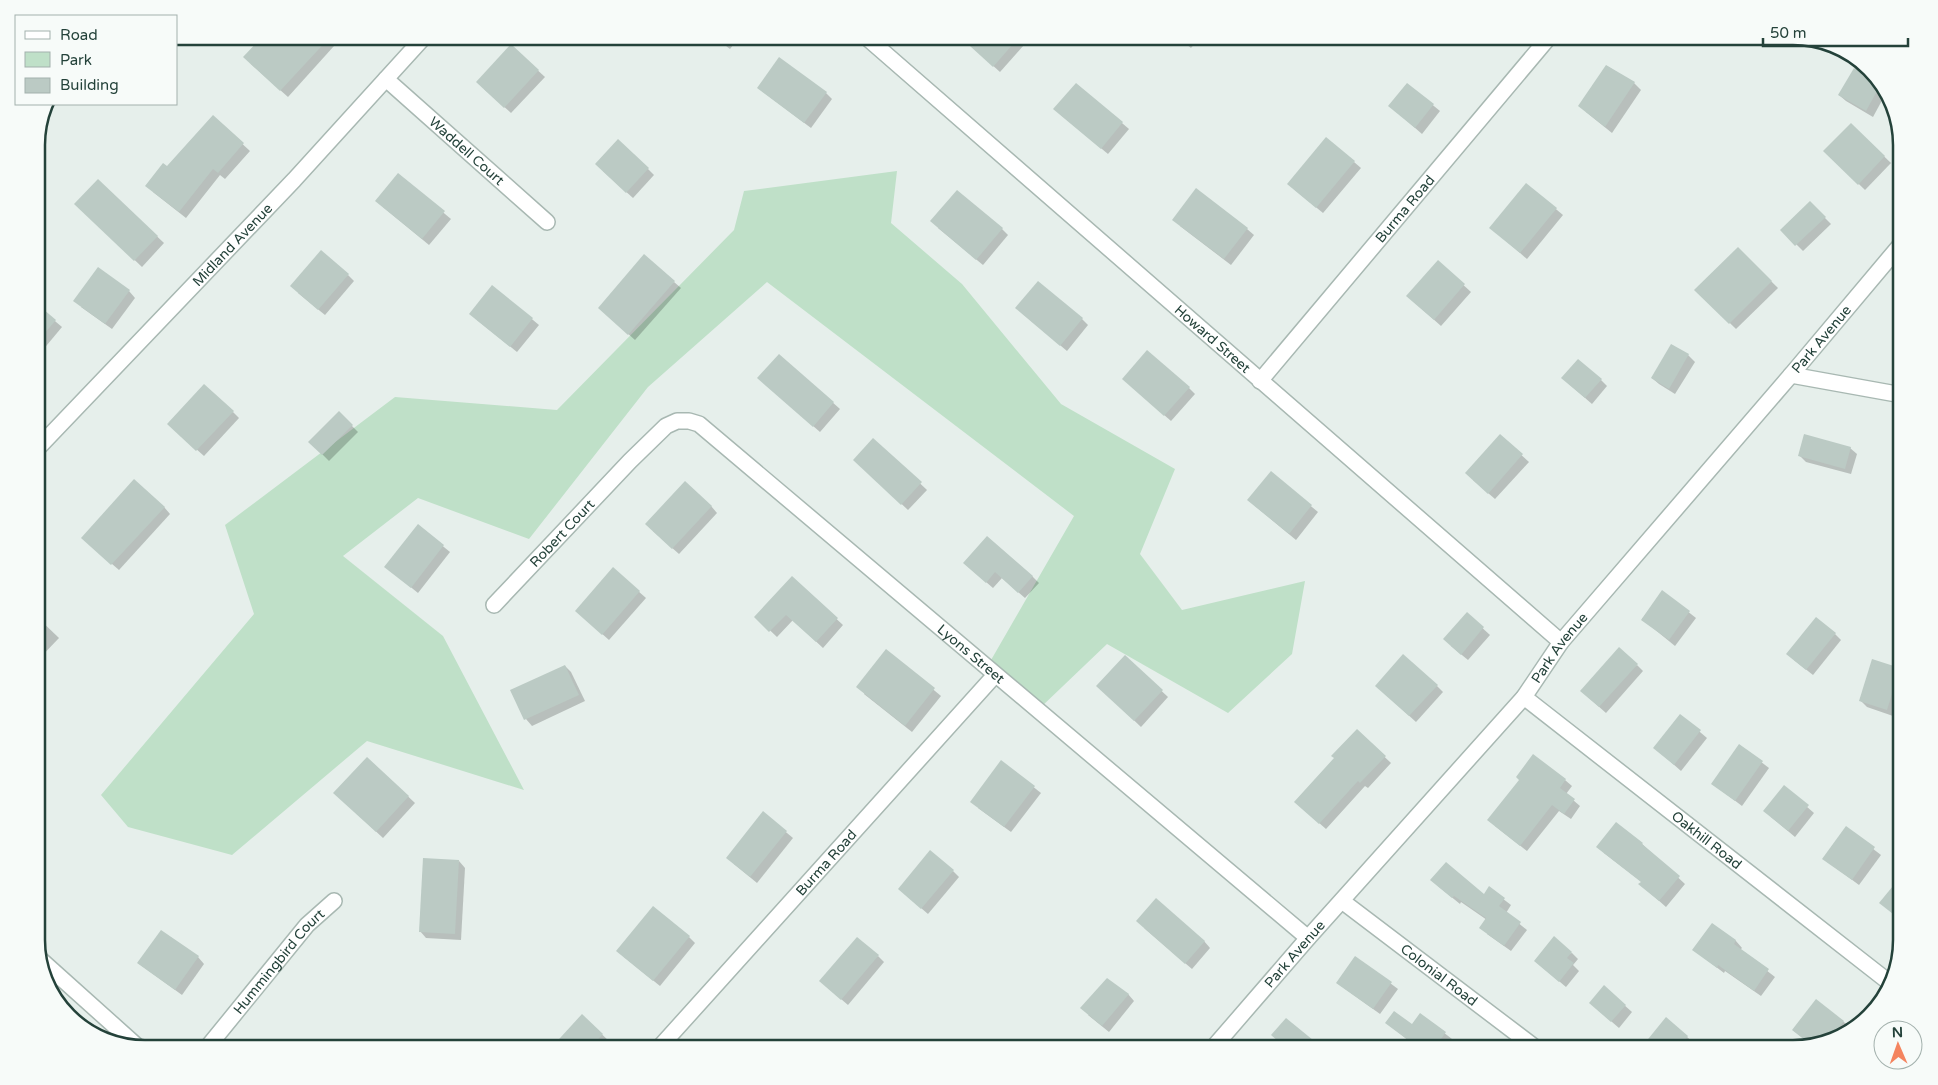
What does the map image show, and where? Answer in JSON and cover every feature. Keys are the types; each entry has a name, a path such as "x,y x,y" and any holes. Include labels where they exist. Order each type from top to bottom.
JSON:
{"street":[{"name":"Midland Avenue","path":"45,441 294,180 418,45"},
{"name":"Howard Street","path":"875,45 1561,642"},
{"name":"Burma Road","path":"1260,381 1542,45"},
{"name":"Waddell Court","path":"386,79 547,222"},
{"name":"Park Avenue","path":"1220,1040 1308,938 1524,698 1561,642 1792,375 1893,254"},
{"path":"1792,375 1893,393"},
{"name":"Lyons Street","path":"630,461 666,426 677,421 689,421 699,424 1308,938"},
{"name":"Robert Court","path":"494,605 630,461"},
{"name":"Burma Road","path":"666,1040 995,675"},
{"name":"Oakhill Road","path":"1524,698 1885,979"},
{"name":"Hummingbird Court","path":"213,1040 307,925 334,901"},
{"name":"Colonial Road","path":"1342,901 1525,1040"},
{"path":"49,967 128,1038"}],"green space":[{"path":"897,171 891,223 962,284 1061,404 1175,469 1140,554 1182,610 1305,581 1292,654 1228,713 1107,644 1040,708 987,667 1074,516 767,282 648,387 529,539 418,498 343,556 443,636 524,790 367,741 232,855 128,827 101,795 254,614 225,525 395,397 557,410 734,230 744,191"}],"building":[{"path":"254,45 323,45 280,91 243,57"},
{"path":"510,45 539,70 504,108 476,82"},
{"path":"969,45 1012,45 993,67"},
{"path":"779,57 827,92 804,123 757,88"},
{"path":"1606,65 1635,82 1605,127 1578,106"},
{"path":"1854,68 1861,72 1877,91 1866,111 1838,95"},
{"path":"1076,83 1123,122 1101,149 1053,109"},
{"path":"1407,83 1434,104 1415,128 1388,106"},
{"path":"213,115 244,143 218,173 213,169 179,212 145,186 163,163 167,166"},
{"path":"1851,123 1885,156 1858,185 1823,151"},
{"path":"1326,137 1355,161 1316,208 1287,184"},
{"path":"618,139 649,168 626,193 595,164"},
{"path":"398,173 445,211 422,239 375,201"},
{"path":"98,179 158,236 134,261 74,204"},
{"path":"1526,183 1557,208 1520,253 1489,228"},
{"path":"1196,188 1248,228 1224,259 1172,220"},
{"path":"957,190 1003,228 976,260 930,221"},
{"path":"1810,201 1826,217 1795,246 1780,230"},
{"path":"1738,247 1772,281 1729,324 1694,290"},
{"path":"321,250 349,274 318,310 290,286"},
{"path":"644,254 675,281 628,335 598,308"},
{"path":"1438,260 1465,284 1434,320 1406,296"},
{"path":"98,267 130,290 105,324 73,301"},
{"path":"1038,281 1083,318 1060,346 1015,308"},
{"path":"492,285 533,318 510,347 469,314"},
{"path":"45,311 56,320 45,333"},
{"path":"1671,344 1689,354 1669,389 1651,378"},
{"path":"1147,350 1190,387 1164,416 1122,379"},
{"path":"779,354 834,402 813,427 757,378"},
{"path":"1578,359 1602,379 1585,398 1561,378"},
{"path":"204,384 234,411 196,451 167,424"},
{"path":"339,411 353,425 322,455 308,442"},
{"path":"1500,434 1523,454 1488,494 1465,473"},
{"path":"1804,434 1851,447 1845,469 1798,456"},
{"path":"873,438 922,482 901,505 853,460"},
{"path":"1271,471 1312,505 1289,534 1247,500"},
{"path":"134,479 165,507 111,565 81,538"},
{"path":"685,481 712,506 672,549 645,524"},
{"path":"418,524 444,545 411,588 384,567"},
{"path":"987,536 1033,576 1018,593 995,572 986,583 963,563"},
{"path":"613,567 640,591 602,635 575,611"},
{"path":"792,576 838,618 816,642 786,615 769,632 754,617"},
{"path":"1662,590 1690,611 1669,640 1641,620"},
{"path":"1467,612 1484,627 1461,655 1443,639"},
{"path":"1816,617 1836,633 1806,670 1786,654"},
{"path":"1619,647 1638,664 1599,707 1580,691"},
{"path":"886,649 935,688 905,726 856,687"},
{"path":"1403,654 1438,685 1409,716 1375,686"},
{"path":"1125,655 1163,690 1134,721 1096,686"},
{"path":"1872,659 1893,666 1893,691 1887,710 1859,701"},
{"path":"565,665 579,695 524,720 510,690"},
{"path":"1680,714 1701,730 1674,765 1653,748"},
{"path":"1357,729 1386,756 1360,783 1358,781 1319,824 1294,802 1334,758 1331,756"},
{"path":"1739,744 1763,761 1735,801 1711,784"},
{"path":"1533,754 1566,779 1560,788 1575,799 1564,814 1552,805 1520,846 1487,820 1519,780 1516,777"},
{"path":"367,757 409,796 376,832 333,793"},
{"path":"1001,760 1035,786 1004,827 970,802"},
{"path":"1784,785 1809,805 1788,831 1763,811"},
{"path":"763,811 787,831 750,877 726,858"},
{"path":"1616,822 1680,876 1659,901 1638,884 1641,882 1596,847"},
{"path":"1846,826 1875,847 1852,880 1822,859"},
{"path":"930,850 954,870 921,909 898,889"},
{"path":"423,858 459,860 455,934 419,932"},
{"path":"1446,862 1484,894 1489,886 1505,898 1499,906 1521,922 1504,946 1479,928 1486,918 1454,896 1452,898 1430,880"},
{"path":"1893,886 1893,914 1879,903"},
{"path":"1156,898 1205,941 1185,964 1136,921"},
{"path":"653,906 690,936 653,981 616,951"},
{"path":"1712,923 1736,940 1734,944 1769,969 1754,991 1718,965 1717,968 1692,950"},
{"path":"161,930 199,956 175,990 137,963"},
{"path":"1554,936 1572,952 1567,958 1574,963 1559,982 1534,961"},
{"path":"857,937 879,955 841,1000 819,981"},
{"path":"1355,956 1392,982 1373,1009 1336,983"},
{"path":"1107,978 1129,994 1102,1026 1080,1008"},
{"path":"1604,985 1626,1005 1611,1022 1589,1003"},
{"path":"1816,999 1844,1021 1837,1030 1819,1037 1804,1039 1792,1030"},
{"path":"1394,1011 1412,1024 1420,1013 1446,1032 1440,1040 1408,1040 1385,1023"},
{"path":"582,1014 603,1034 597,1040 558,1040"},
{"path":"1666,1017 1688,1036 1685,1040 1647,1040"},
{"path":"1286,1018 1313,1040 1277,1040 1271,1035"}]}
